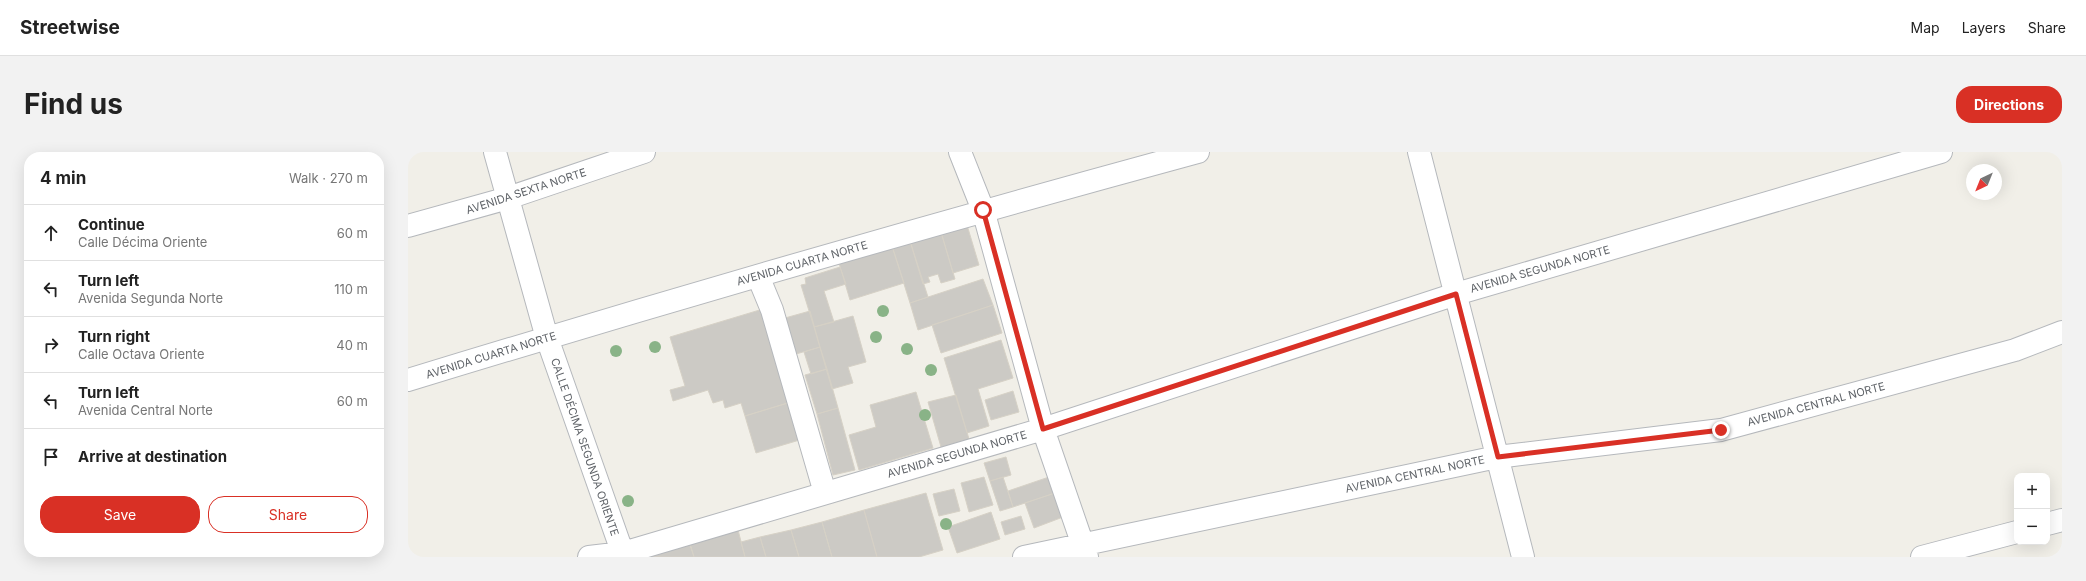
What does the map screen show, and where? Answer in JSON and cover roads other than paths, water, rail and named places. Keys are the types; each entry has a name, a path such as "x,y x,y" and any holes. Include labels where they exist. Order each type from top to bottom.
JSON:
{"street":[{"name":"CALLE DÉCIMA SEGUNDA ORIENTE","path":"495,152 547,338 623,555"},
{"name":"AVENIDA SEXTA NORTE","path":"408,226 508,198 644,152"},
{"path":"960,152 983,210 1043,429 1085,550"},
{"name":"AVENIDA CUARTA NORTE","path":"408,380 983,210 1198,152"},
{"path":"1419,152 1523,557"},
{"name":"AVENIDA SEGUNDA NORTE","path":"590,557 623,555 825,493 1043,429 1456,294 1941,152"},
{"path":"758,276 772,310 825,493"},
{"name":"AVENIDA CENTRAL NORTE","path":"1024,557 1085,550 1498,457 1721,430 2015,350 2062,332"},
{"path":"2050,523 2062,520"},
{"path":"1922,557 2014,533"}]}
